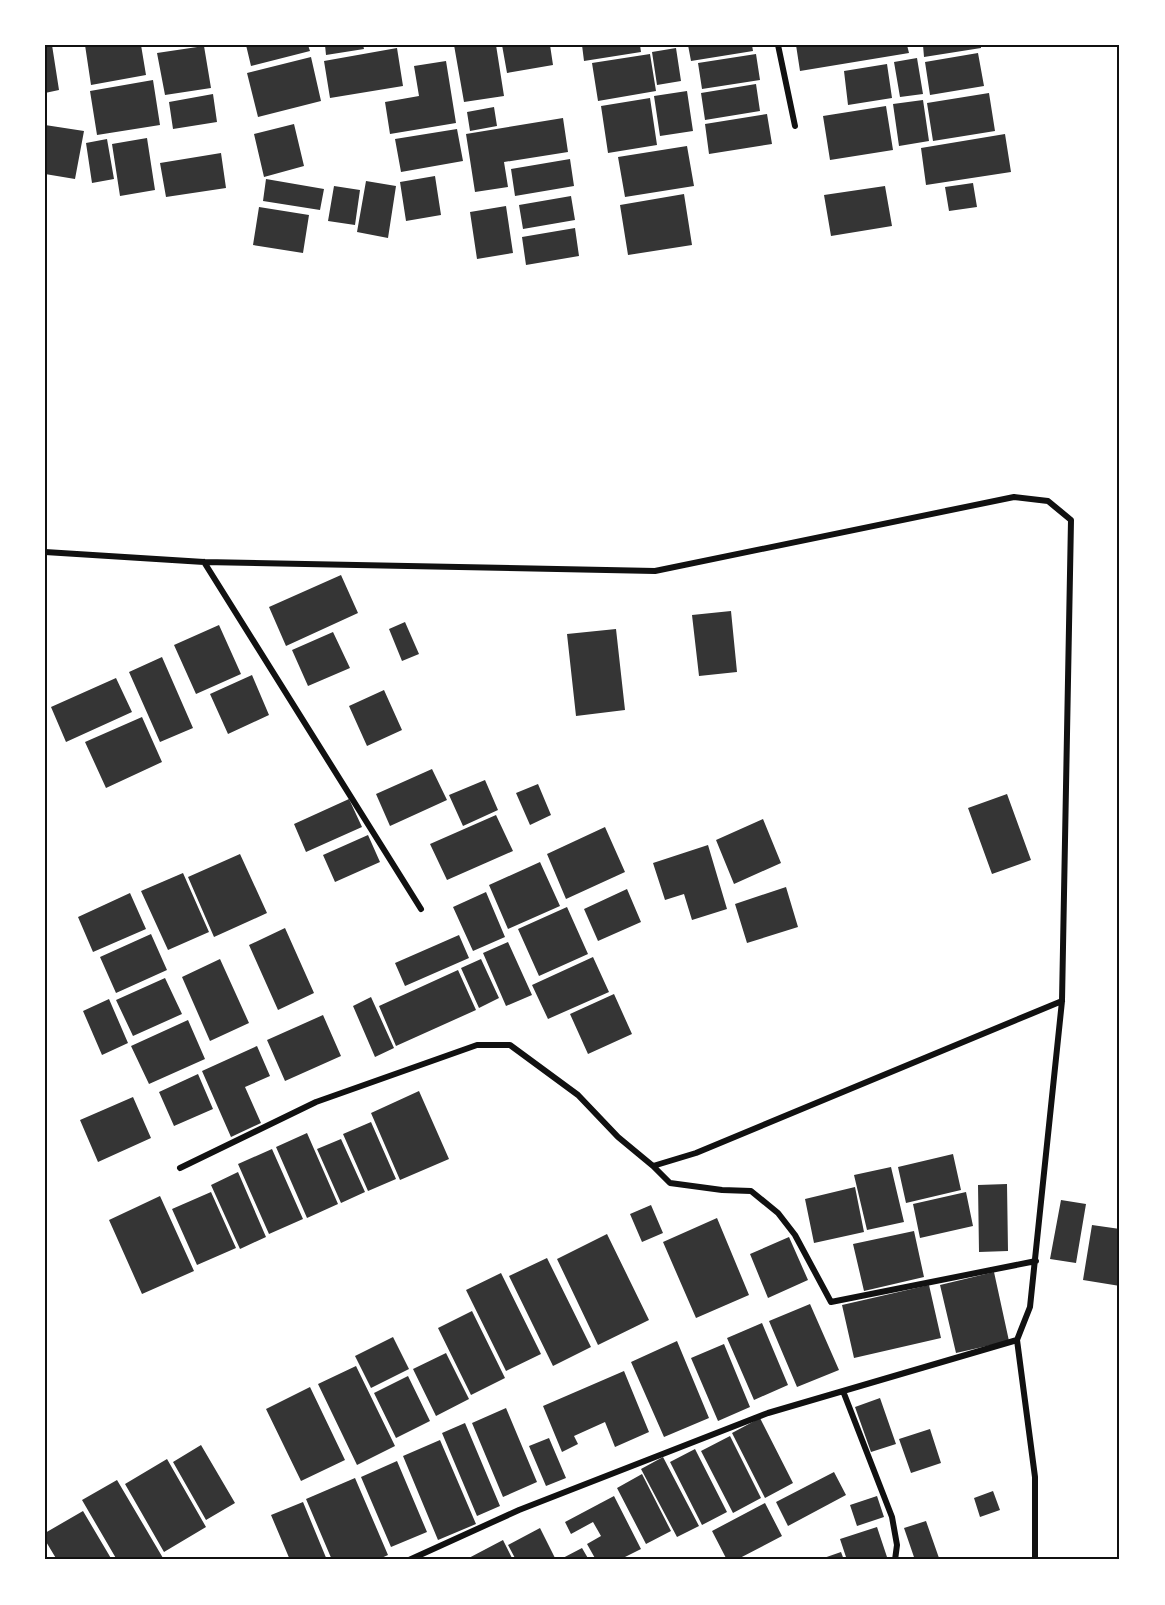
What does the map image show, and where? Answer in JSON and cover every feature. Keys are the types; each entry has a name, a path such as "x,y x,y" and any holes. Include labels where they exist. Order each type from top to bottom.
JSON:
{"street":[{"path":"778,45 795,126"},
{"path":"45,552 204,562 655,571 1014,496 1048,501 1071,520 1062,1000 1030,1307 1017,1340 1035,1477 1035,1560"},
{"path":"204,562 421,909"},
{"path":"653,1166 696,1153 1062,1000"},
{"path":"180,1168 316,1102 477,1045 510,1045 578,1095 618,1137 670,1183 722,1190 751,1191 778,1213 795,1235 831,1302 1036,1261"},
{"path":"409,1560 519,1510 768,1413 1017,1340"},
{"path":"843,1391 892,1518 897,1545 895,1560"}],"building":[{"path":"45,45 52,45 59,90 45,93"},
{"path":"85,45 141,45 146,75 91,85"},
{"path":"246,45 308,45 310,51 251,66"},
{"path":"325,45 363,45 364,49 326,55"},
{"path":"454,45 496,45 504,96 464,102"},
{"path":"502,45 550,45 553,65 507,73"},
{"path":"582,45 640,45 641,52 584,61"},
{"path":"688,45 752,45 753,51 691,61"},
{"path":"796,45 907,45 909,53 800,71"},
{"path":"923,45 981,45 981,48 924,57"},
{"path":"204,46 211,88 165,95 157,53"},
{"path":"397,48 403,86 330,98 324,61"},
{"path":"676,48 681,81 657,85 652,52"},
{"path":"978,53 984,86 930,95 925,62"},
{"path":"650,54 656,91 598,101 592,63"},
{"path":"756,54 760,80 702,89 698,63"},
{"path":"311,57 321,101 258,117 247,73"},
{"path":"917,58 923,94 900,97 894,62"},
{"path":"446,61 456,123 390,134 385,102 419,96 414,66"},
{"path":"887,64 892,98 848,105 844,71"},
{"path":"153,80 160,125 97,135 90,91"},
{"path":"756,84 760,111 705,120 701,93"},
{"path":"687,91 693,131 660,136 654,96"},
{"path":"989,93 995,131 933,141 927,103"},
{"path":"213,94 217,122 173,129 169,102"},
{"path":"650,98 657,145 608,153 601,106"},
{"path":"923,100 929,141 899,146 893,104"},
{"path":"886,106 893,150 830,160 823,116"},
{"path":"494,107 497,126 470,131 467,112"},
{"path":"767,114 772,144 709,154 705,124"},
{"path":"563,118 568,152 504,162 508,187 475,192 466,134"},
{"path":"294,124 304,166 264,177 254,134"},
{"path":"45,125 84,131 75,179 45,174"},
{"path":"457,129 463,161 401,172 395,139"},
{"path":"1005,134 1011,172 926,185 921,148"},
{"path":"147,138 155,190 120,196 112,144"},
{"path":"107,139 114,179 92,183 86,143"},
{"path":"687,146 694,186 625,197 618,157"},
{"path":"221,153 226,188 166,197 160,163"},
{"path":"570,159 574,186 515,196 511,169"},
{"path":"435,176 441,215 406,221 400,182"},
{"path":"266,179 324,189 320,210 263,201"},
{"path":"366,181 396,186 388,238 357,232"},
{"path":"973,183 977,207 949,211 945,187"},
{"path":"334,186 360,190 355,225 328,221"},
{"path":"885,186 892,226 831,236 824,195"},
{"path":"684,194 692,245 628,255 620,205"},
{"path":"571,196 575,220 523,229 519,205"},
{"path":"506,206 513,253 477,259 470,212"},
{"path":"259,207 309,215 303,253 253,245"},
{"path":"575,228 579,256 526,265 522,237"},
{"path":"341,575 358,613 286,646 269,607"},
{"path":"731,611 737,672 699,676 692,615"},
{"path":"405,622 419,654 402,661 389,629"},
{"path":"219,625 241,674 196,694 174,645"},
{"path":"616,629 625,710 576,716 567,634"},
{"path":"333,632 350,668 308,686 292,650"},
{"path":"162,657 193,728 160,742 129,672"},
{"path":"252,675 269,715 228,734 210,694"},
{"path":"116,678 132,712 66,742 51,707"},
{"path":"384,690 402,730 367,746 349,706"},
{"path":"142,717 162,762 106,788 85,742"},
{"path":"432,769 447,800 390,826 376,794"},
{"path":"485,780 498,810 463,826 449,795"},
{"path":"538,784 551,815 530,825 516,793"},
{"path":"1007,794 1031,860 992,874 968,808"},
{"path":"349,799 362,827 306,852 294,824"},
{"path":"496,815 513,851 447,880 430,844"},
{"path":"763,819 781,863 734,884 716,840"},
{"path":"605,827 625,872 566,899 547,854"},
{"path":"368,835 380,862 335,882 323,855"},
{"path":"708,845 727,909 692,920 684,894 665,900 653,863"},
{"path":"240,854 267,913 214,937 188,877"},
{"path":"540,862 560,906 508,929 489,885"},
{"path":"183,873 209,932 168,950 141,891"},
{"path":"786,887 798,927 747,943 735,904"},
{"path":"627,889 641,922 598,941 584,909"},
{"path":"486,892 505,937 473,951 453,907"},
{"path":"130,893 146,929 93,952 78,917"},
{"path":"567,907 588,954 539,976 518,929"},
{"path":"285,928 314,993 278,1010 249,945"},
{"path":"151,934 167,970 116,993 100,957"},
{"path":"459,935 469,958 405,986 395,963"},
{"path":"508,942 532,995 506,1006 483,953"},
{"path":"593,957 609,992 548,1019 532,985"},
{"path":"220,959 249,1023 210,1041 182,977"},
{"path":"481,959 499,998 479,1008 461,968"},
{"path":"458,970 476,1010 396,1046 379,1006"},
{"path":"165,978 182,1014 133,1036 116,1000"},
{"path":"614,994 632,1034 588,1054 570,1014"},
{"path":"371,997 394,1048 375,1057 353,1006"},
{"path":"109,999 128,1043 102,1055 83,1011"},
{"path":"323,1015 341,1056 285,1081 267,1040"},
{"path":"188,1020 205,1059 149,1084 131,1046"},
{"path":"257,1046 270,1076 245,1087 261,1123 231,1137 202,1071"},
{"path":"198,1074 213,1109 174,1126 159,1092"},
{"path":"419,1091 449,1159 400,1180 371,1113"},
{"path":"133,1097 151,1138 98,1162 80,1120"},
{"path":"371,1122 396,1179 368,1191 343,1134"},
{"path":"307,1133 338,1204 307,1218 276,1147"},
{"path":"341,1139 365,1192 341,1203 317,1149"},
{"path":"272,1149 303,1219 269,1234 238,1164"},
{"path":"953,1154 961,1190 906,1203 898,1167"},
{"path":"891,1167 904,1222 867,1230 854,1175"},
{"path":"238,1172 266,1237 240,1249 211,1185"},
{"path":"1007,1184 1008,1251 979,1252 978,1185"},
{"path":"855,1187 864,1232 814,1243 805,1199"},
{"path":"211,1192 236,1248 197,1265 172,1209"},
{"path":"966,1192 973,1226 920,1238 913,1204"},
{"path":"160,1196 194,1271 142,1294 109,1220"},
{"path":"1061,1200 1086,1204 1076,1263 1050,1259"},
{"path":"651,1205 663,1233 642,1242 630,1214"},
{"path":"717,1218 749,1295 696,1318 663,1242"},
{"path":"1092,1225 1120,1229 1120,1286 1083,1280"},
{"path":"914,1231 924,1277 864,1291 853,1244"},
{"path":"607,1234 649,1320 598,1345 557,1259"},
{"path":"789,1237 808,1280 768,1298 750,1254"},
{"path":"547,1258 591,1347 553,1366 509,1276"},
{"path":"994,1272 1009,1341 956,1353 940,1285"},
{"path":"501,1273 541,1354 506,1371 466,1290"},
{"path":"929,1285 941,1338 854,1358 842,1305"},
{"path":"810,1304 839,1370 797,1387 769,1321"},
{"path":"472,1311 505,1378 471,1395 438,1328"},
{"path":"762,1323 788,1385 754,1400 727,1338"},
{"path":"393,1337 409,1369 371,1388 355,1356"},
{"path":"677,1341 709,1418 664,1437 631,1362"},
{"path":"724,1344 750,1407 718,1421 691,1358"},
{"path":"446,1353 469,1399 436,1416 413,1369"},
{"path":"356,1366 395,1446 357,1465 318,1384"},
{"path":"624,1371 649,1432 615,1447 605,1422 574,1436 578,1444 562,1452 543,1406"},
{"path":"408,1376 430,1421 396,1438 374,1393"},
{"path":"310,1387 345,1460 301,1481 266,1409"},
{"path":"880,1398 896,1444 871,1452 855,1407"},
{"path":"506,1408 537,1482 503,1497 472,1423"},
{"path":"760,1418 793,1483 765,1498 732,1433"},
{"path":"465,1423 500,1506 477,1516 442,1433"},
{"path":"930,1429 941,1463 911,1473 899,1439"},
{"path":"730,1436 761,1498 733,1513 701,1451"},
{"path":"549,1438 566,1478 546,1486 529,1446"},
{"path":"440,1440 476,1524 438,1540 403,1456"},
{"path":"201,1445 235,1503 206,1520 173,1462"},
{"path":"695,1449 727,1512 702,1525 670,1462"},
{"path":"663,1457 699,1526 677,1537 641,1469"},
{"path":"167,1459 206,1527 164,1552 125,1484"},
{"path":"397,1461 427,1532 391,1547 361,1477"},
{"path":"834,1472 846,1495 788,1526 776,1502"},
{"path":"642,1474 671,1531 646,1544 617,1488"},
{"path":"355,1478 388,1555 377,1560 332,1560 306,1499"},
{"path":"117,1480 163,1558 160,1560 117,1560 82,1500"},
{"path":"993,1491 1000,1510 980,1517 974,1498"},
{"path":"614,1496 641,1549 619,1560 596,1560 587,1544 601,1536 593,1522 571,1534 565,1522"},
{"path":"877,1496 884,1517 857,1526 850,1505"},
{"path":"303,1502 327,1560 290,1560 271,1515"},
{"path":"765,1503 782,1536 736,1560 727,1560 712,1531"},
{"path":"83,1511 112,1560 57,1560 45,1540 45,1533"},
{"path":"926,1521 939,1558 915,1560 904,1528"},
{"path":"877,1527 888,1560 847,1560 840,1539"},
{"path":"540,1528 556,1560 516,1560 508,1545"},
{"path":"503,1540 513,1560 465,1560"},
{"path":"582,1548 589,1560 559,1560"},
{"path":"841,1552 844,1560 818,1560"}]}
